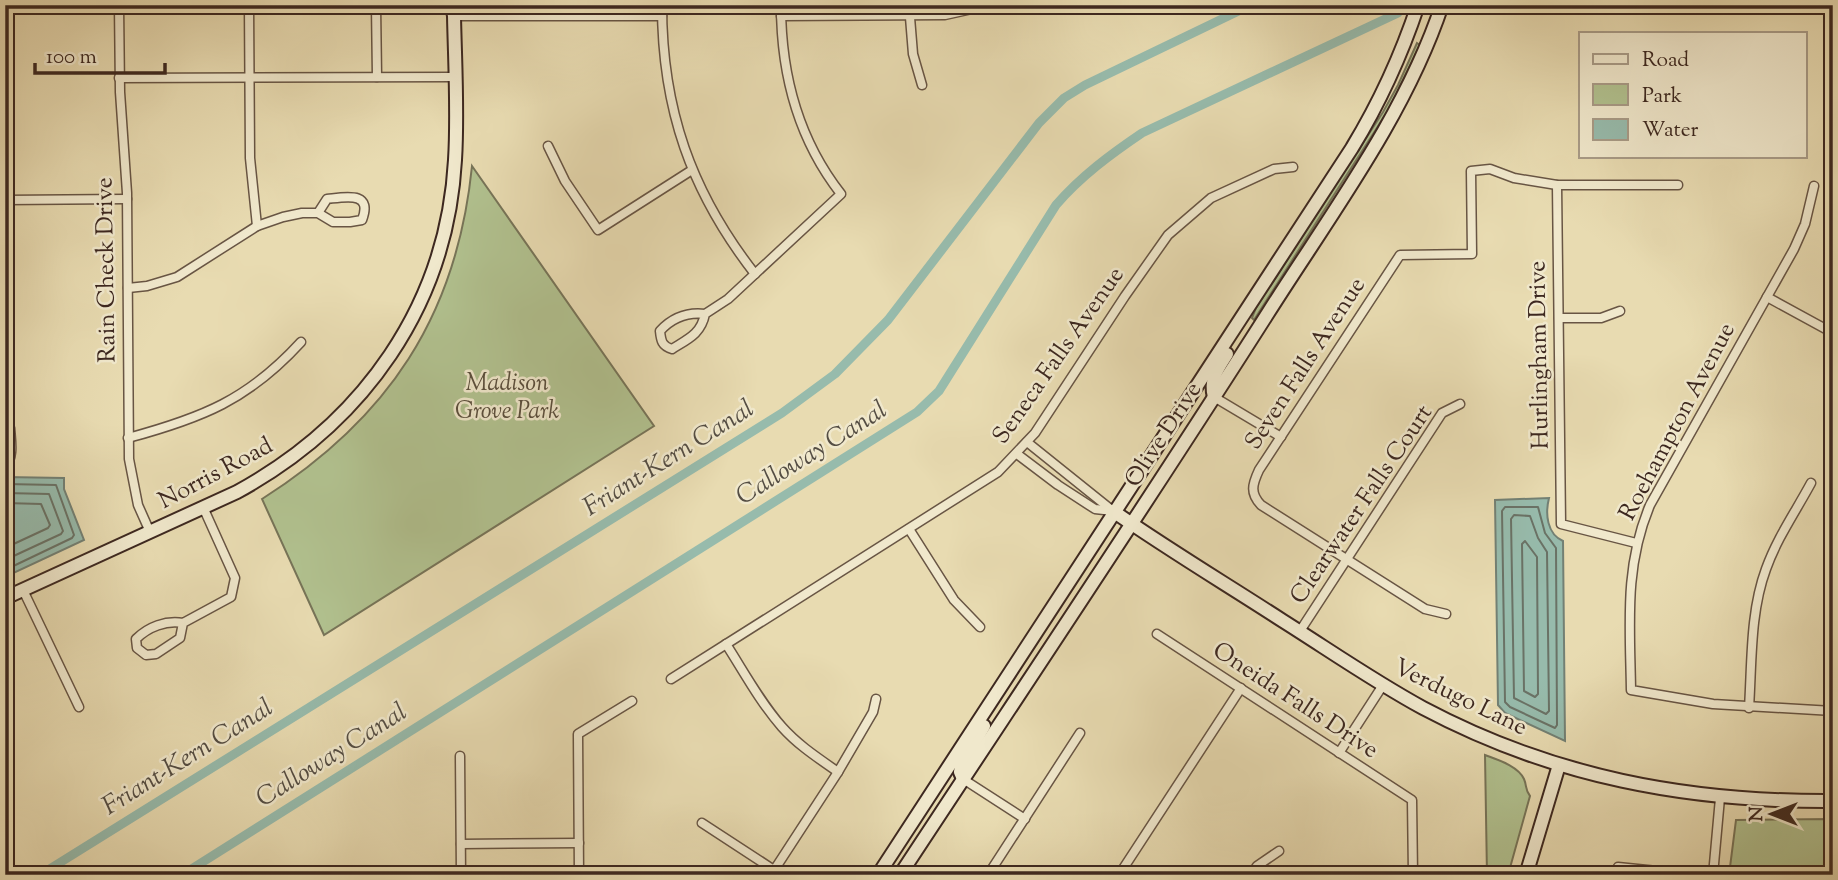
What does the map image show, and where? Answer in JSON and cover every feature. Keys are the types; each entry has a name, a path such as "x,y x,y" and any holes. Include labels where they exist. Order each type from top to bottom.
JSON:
{"main road":[{"name":"Olive Drive","path":"878,875 1368,122 1399,59 1418,5"},
{"name":"Olive Drive","path":"900,875 1214,397 1389,122 1433,31 1442,5"},
{"name":"Norris Road","path":"5,598 264,477 319,437 358,398 379,372 404,333 430,278 447,218 455,162 454,9"},
{"path":"1214,397 1212,380 1234,343 1241,318"},
{"name":"Verdugo Lane","path":"1113,512 1383,685 1458,726 1503,745 1559,765 1633,785 1720,798 1833,801"},
{"path":"963,779 961,766 985,725 984,712"},
{"path":"1526,875 1559,765"}],"street":[{"name":"Rain Check Drive","path":"119,5 119,78 127,200 128,438 132,483 150,532"},
{"path":"249,5 250,158 257,226"},
{"path":"376,5 377,77"},
{"path":"534,5 534,16"},
{"path":"662,5 668,87 679,135 692,170 720,226 755,274"},
{"path":"705,314 698,333 672,349 665,347 660,331 666,324 693,312 705,314 727,299 841,194 811,147 792,99 783,57 781,5"},
{"path":"909,5 913,54 922,85"},
{"path":"781,16 945,15 990,5"},
{"path":"454,9 534,16 662,16"},
{"path":"119,78 455,77"},
{"path":"548,146 565,181 598,230 692,170"},
{"name":"Seneca Falls Avenue","path":"671,679 983,483 1027,442 1168,234 1211,198 1274,169 1293,167"},
{"name":"Seven Falls Avenue","path":"1347,558 1261,505 1253,496 1254,481 1400,255 1472,254 1471,171 1490,169 1521,179 1557,185"},
{"path":"1557,185 1678,185"},
{"name":"Hurlingham Drive","path":"1557,185 1561,524 1636,543"},
{"name":"Roehampton Avenue","path":"1749,708 1631,690 1630,583 1636,543 1650,505 1797,243 1805,224 1814,186"},
{"path":"128,288 147,286 177,277 257,226 302,213 318,213 333,222 350,222 362,220 366,209 359,199 342,198 327,200 318,213"},
{"path":"5,200 127,200"},
{"path":"1767,297 1833,334"},
{"path":"1559,318 1601,318 1620,312"},
{"path":"128,438 189,421 230,401 267,375 300,342"},
{"path":"1214,397 1281,438"},
{"name":"Clearwater Falls Court","path":"1300,631 1442,413 1460,404"},
{"path":"5,424 9,428 11,446 10,461 5,468"},
{"path":"1027,442 1113,512"},
{"path":"1017,454 1095,509 1113,512"},
{"path":"1811,483 1773,551 1759,589 1754,623 1749,708 1833,711"},
{"path":"183,623 180,638 156,654 146,655 138,648 136,639 143,632 172,621 183,623 231,597 235,578 203,507"},
{"path":"909,529 954,600 980,627"},
{"path":"1347,558 1425,609 1446,614"},
{"path":"23,590 79,707"},
{"name":"Oneida Falls Drive","path":"1157,634 1412,800 1413,875"},
{"path":"726,644 782,728 811,754 838,772"},
{"path":"1339,753 1383,685"},
{"path":"1119,875 1241,688"},
{"path":"702,823 772,873 838,772 873,712 876,699"},
{"path":"579,875 578,734 632,701"},
{"path":"988,875 1080,733"},
{"path":"460,756 461,875"},
{"path":"963,779 1025,819"},
{"path":"1713,875 1720,798"},
{"path":"461,844 579,843"},
{"path":"1251,875 1257,866 1279,850"},
{"path":"1618,867 1696,875"}],"green space":[{"path":"1417,43 1420,45 1389,109 1254,320 1252,318 1256,308 1383,112"},
{"name":"Madison Grove Park","path":"472,166 654,426 324,635 262,499 307,468 346,434 380,398 409,359 432,316 451,270 464,220"},
{"path":"1485,755 1517,770 1524,779 1530,796 1508,875 1487,875"},
{"path":"1833,819 1833,875 1729,875 1736,820"}],"water":[{"path":"5,477 64,478 64,489 84,540 5,577"},
{"path":"1549,498 1548,523 1554,534 1563,541 1565,741 1505,713 1498,705 1495,500"}],"waterway":[{"name":"Friant-Kern Canal","path":"40,875 782,413 835,374 888,320 1039,123 1064,98 1085,85 1251,5"},
{"name":"Calloway Canal","path":"182,875 917,412 939,391 1056,205 1086,175 1119,149 1142,133 1398,13"}]}
